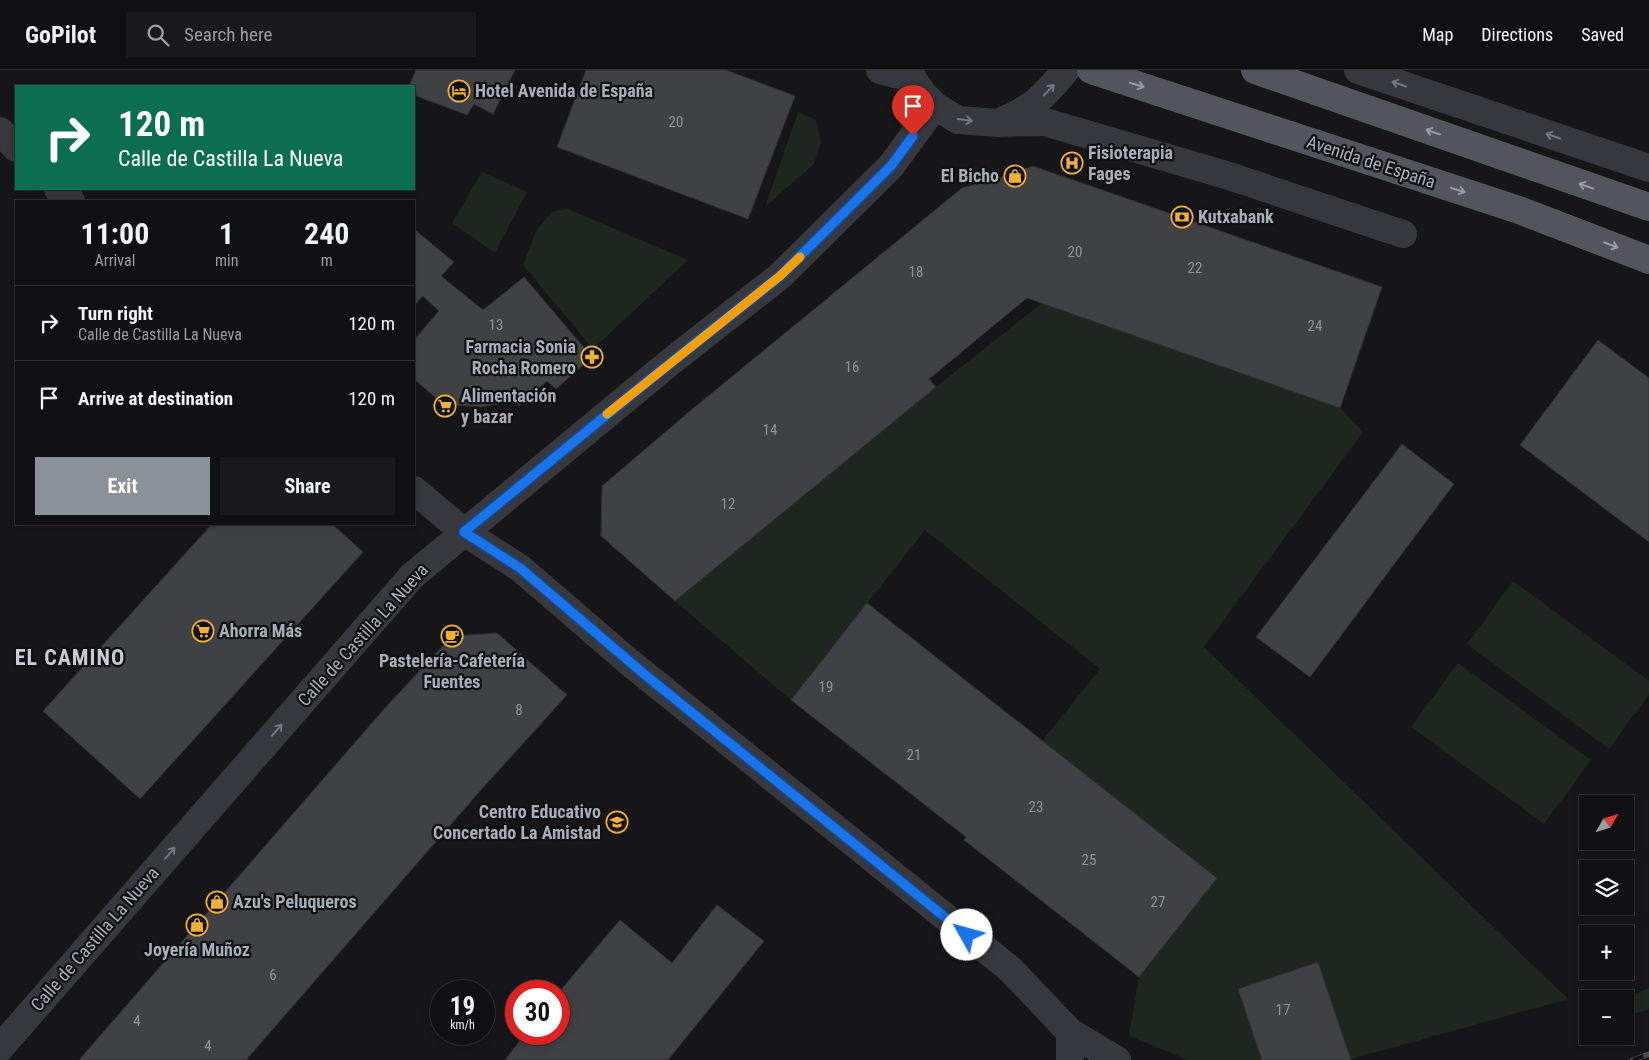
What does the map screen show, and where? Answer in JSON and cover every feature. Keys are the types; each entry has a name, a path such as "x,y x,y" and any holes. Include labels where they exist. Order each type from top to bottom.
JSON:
{"main road":[{"name":"Avenida de España","path":"1091,70 1519,210 1649,260"},
{"path":"1255,70 1649,207"}],"street":[{"path":"880,70 912,74 923,94 935,106 958,120 1045,122 1226,175 1403,234"},
{"path":"998,122 1016,116 1037,102 1066,70"},
{"path":"1358,70 1649,168"},
{"name":"Calle de Castilla La Nueva","path":"0,1048 412,576 662,370 780,276 891,166 935,106"},
{"path":"0,132 15,147"},
{"path":"59,190 69,200"},
{"path":"415,491 464,532 520,568 636,668 1010,969 1070,1032 1116,1060"},
{"path":"1070,1032 1070,1060"}],"shaded area":[{"path":"798,112 816,120 821,142 814,164 765,207"},
{"path":"482,172 527,192 495,253 452,223"},
{"path":"568,209 688,260 593,349 523,265 537,229 553,211"},
{"path":"1042,303 1340,408 1363,432 1204,647 1568,999 1351,1059 1318,962 1238,989 1262,1060 1188,1060 1129,1036 1139,977 1217,878 1042,741 1100,669 925,530 791,700 675,601 936,387"},
{"path":"1513,581 1649,681 1649,694 1609,749 1467,644"},
{"path":"1458,663 1591,760 1544,824 1411,727"},
{"path":"1649,988 1649,1009 1634,1014 1634,994"}],"building":[{"name":"Hotel Avenida de España","path":"416,70 515,70 493,114 474,104 467,115 415,95 415,85 409,85"},
{"path":"586,70 726,70 795,96 748,219 557,147"},
{"path":"1033,166 1382,287 1340,408 1027,298 929,379 936,387 675,601 601,536 602,486 690,411 962,188 993,180"},
{"path":"415,230 454,262 441,276 483,310 524,277 592,357 556,389 547,381 519,406 514,401 481,407 443,404 415,380 415,339 439,311 423,296 415,305"},
{"path":"1598,340 1649,378 1649,542 1520,445"},
{"path":"1402,444 1454,484 1310,677 1256,637"},
{"name":"Ahorra Más","path":"211,525 333,525 363,552 140,799 43,711"},
{"path":"867,603 1217,878 1139,977 964,840 966,837 791,700"},
{"path":"497,633 567,695 480,791 246,1060 79,1060 385,708 452,636"},
{"path":"717,905 764,941 668,1060 505,1060 517,1045 570,1045 569,980 620,920 672,963"},
{"path":"1318,962 1351,1060 1262,1060 1238,989"}],"railway":[{"path":"1633,1060 1649,1054"}],"slow traffic":[{"path":"607,414 780,276 800,257"}],"place":[{"name":"Hotel Avenida de España","path":"459,91"},
{"name":"Fisioterapia Fages","path":"1072,163"},
{"name":"El Bicho","path":"1015,176"},
{"name":"Kutxabank","path":"1182,217"},
{"name":"Farmacia Sonia Rocha Romero","path":"592,357"},
{"name":"Alimentación y bazar","path":"445,406"},
{"name":"Ahorra Más","path":"203,631"},
{"name":"Pastelería-Cafetería Fuentes","path":"452,636"},
{"name":"Centro Educativo Concertado La Amistad","path":"617,822"},
{"name":"Azu's Peluqueros","path":"217,902"},
{"name":"Joyería Muñoz","path":"197,925"}],"district":[{"name":"EL CAMINO","path":"70,657"}],"route":[{"path":"913,136 891,166 780,276 654,376 464,532 520,568 619,654 967,935"}]}
